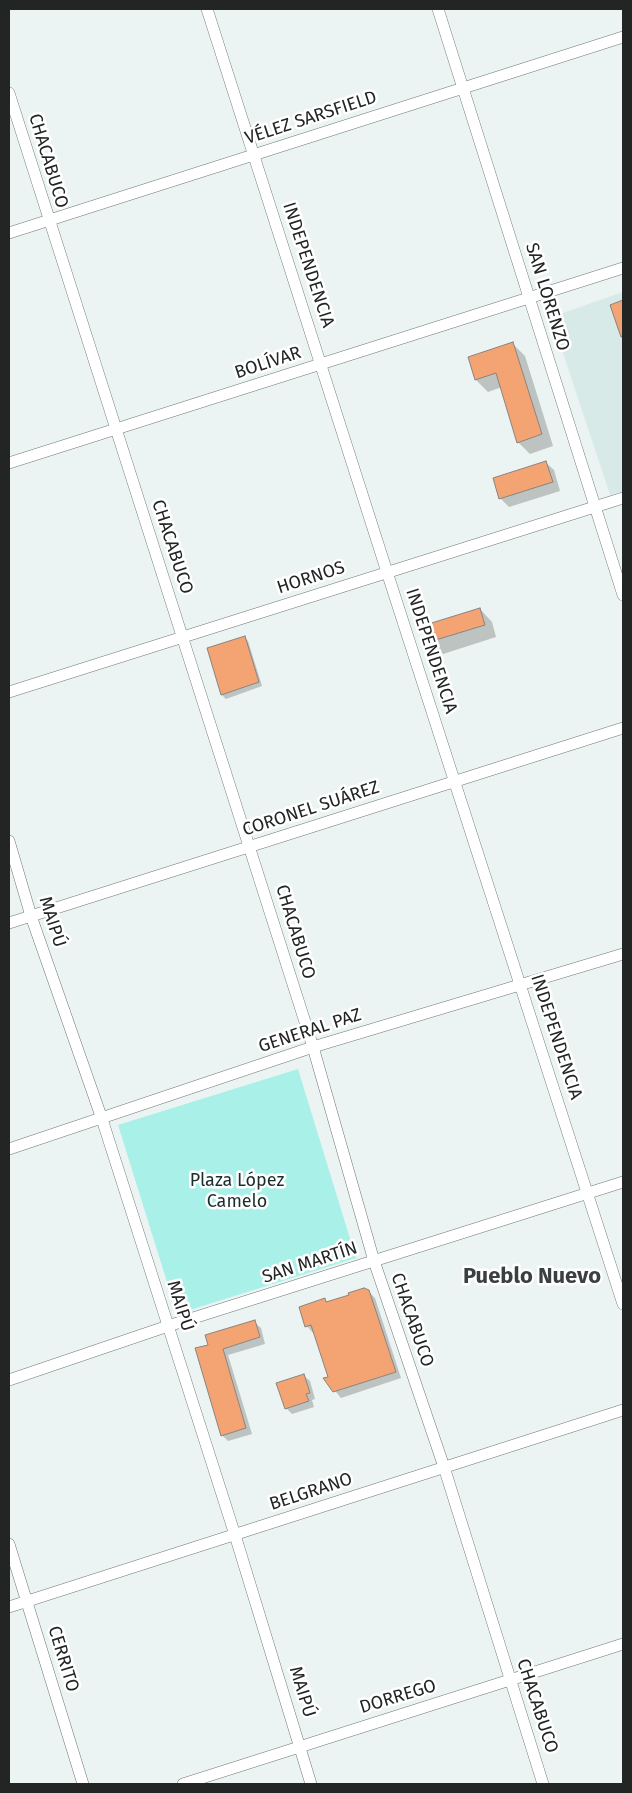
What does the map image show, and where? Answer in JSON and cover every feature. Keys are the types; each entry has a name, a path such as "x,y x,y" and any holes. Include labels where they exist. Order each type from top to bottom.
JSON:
{"street":[{"name":"INDEPENDENCIA","path":"207,9 255,154 386,572 623,1304"},
{"name":"SAN LORENZO","path":"438,9 623,595"},
{"name":"VÉLEZ SARSFIELD","path":"9,233 623,37"},
{"name":"CHACABUCO","path":"9,93 313,1047 374,1261 444,1467 543,1784"},
{"name":"BOLÍVAR","path":"9,463 623,268"},
{"name":"HORNOS","path":"9,692 623,498"},
{"name":"CORONEL SUÁREZ","path":"9,923 623,728"},
{"name":"MAIPÚ","path":"9,841 31,916 102,1119 235,1534 312,1784"},
{"name":"GENERAL PAZ","path":"9,1149 313,1047 623,954"},
{"name":"SAN MARTÍN","path":"9,1380 168,1326 623,1182"},
{"name":"BELGRANO","path":"9,1607 623,1410"},
{"name":"CERRITO","path":"9,1544 83,1784"},
{"name":"DORREGO","path":"183,1784 623,1644"}],"shaded area":[{"path":"623,292 623,491 610,495 551,317"}],"green space":[{"name":"Plaza López Camelo","path":"298,1069 356,1258 177,1314 118,1125"}],"building":[{"path":"623,300 623,337 621,337 610,305"},
{"path":"513,342 542,434 517,443 496,373 475,380 468,357"},
{"path":"546,461 553,482 499,499 493,478"},
{"path":"480,608 485,625 429,642 425,625"},
{"path":"245,636 259,682 221,695 207,648"},
{"path":"364,1288 369,1290 396,1372 333,1392 323,1378 328,1377 311,1325 305,1327 299,1307 325,1298 326,1302"},
{"path":"255,1320 260,1337 223,1349 246,1428 221,1436 195,1348 208,1345 205,1335"},
{"path":"304,1374 310,1393 306,1394 309,1401 285,1409 276,1383"}],"district":[{"name":"Pueblo Nuevo","path":"532,1277"}]}
